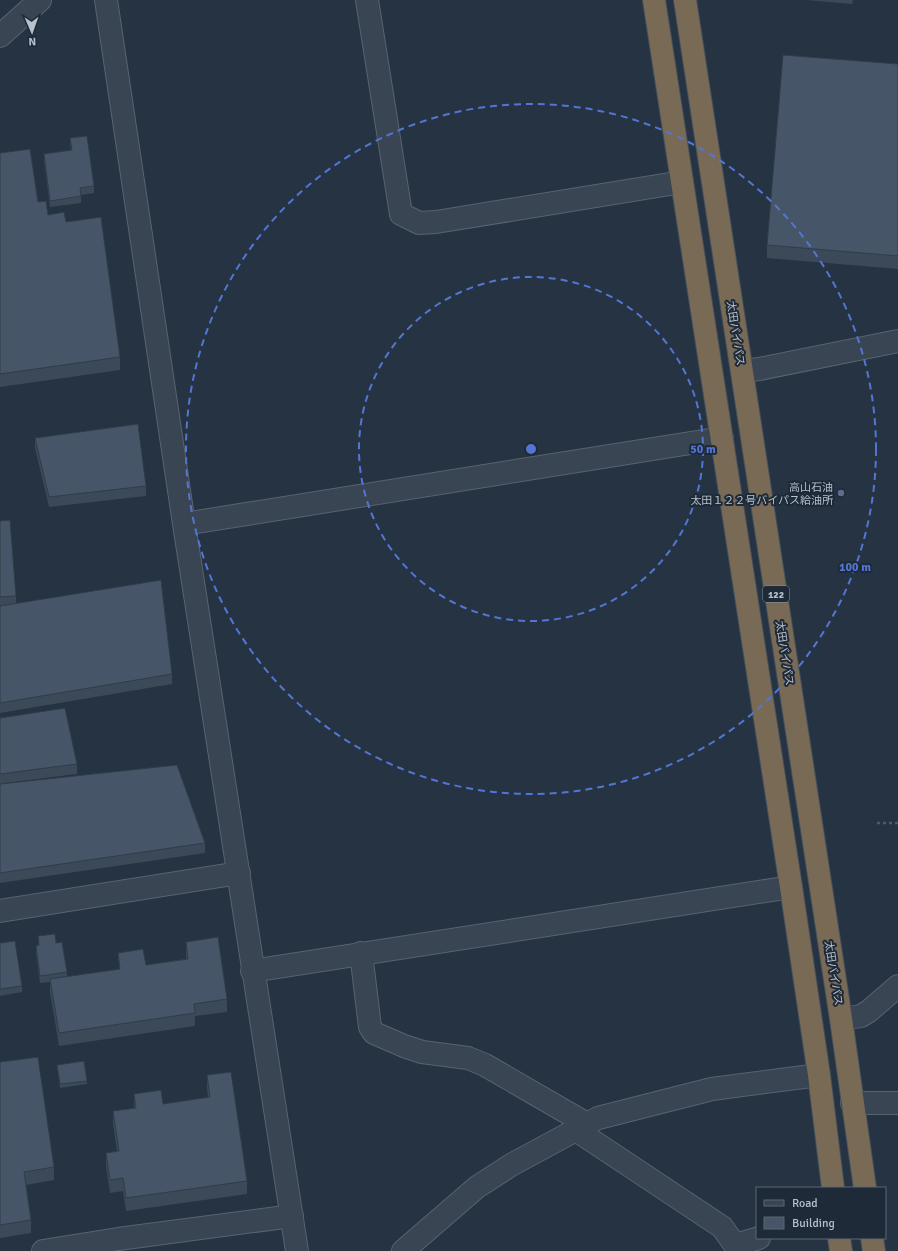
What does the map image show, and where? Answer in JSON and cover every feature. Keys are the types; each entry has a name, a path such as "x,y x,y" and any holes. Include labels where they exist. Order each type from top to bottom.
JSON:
{"highway":[{"name":"122","path":"654,0 791,887 833,1187"},
{"name":"太田バイパス","path":"685,0 841,1019 865,1187"},
{"path":"840,1239 841,1251"},
{"path":"872,1239 874,1251"}],"street":[{"path":"0,36 40,0"},
{"path":"106,0 184,524 239,873 252,970 297,1251"},
{"path":"367,0 401,214 419,223 436,222 682,182"},
{"path":"742,371 898,342"},
{"path":"184,524 722,438"},
{"path":"0,911 239,873"},
{"path":"252,970 791,887"},
{"path":"361,953 370,1027 374,1032 404,1046 422,1052 468,1058 485,1065 582,1127 722,1227 735,1245 756,1239"},
{"path":"841,1019 861,1016 898,986"},
{"path":"403,1251 477,1188 511,1165 598,1118 712,1089 818,1075"},
{"path":"852,1103 898,1103"},
{"path":"43,1251 119,1245 292,1216"}],"path":[{"path":"877,824 898,823"}],"building":[{"path":"783,55 898,64 898,256 767,245"},
{"path":"87,136 94,186 80,188 81,196 50,201 44,154 72,150 70,138"},
{"path":"30,149 38,202 46,201 48,215 64,212 66,222 101,217 120,357 0,374 0,153"},
{"path":"138,424 146,486 49,497 35,438"},
{"path":"10,520 16,596 0,597 0,521"},
{"path":"161,580 172,674 0,703 0,606"},
{"path":"65,708 77,764 0,774 0,718"},
{"path":"177,765 205,843 0,873 0,784"},
{"path":"55,934 56,943 62,942 67,972 40,976 36,946 39,945 38,936"},
{"path":"218,937 227,999 194,1004 195,1013 59,1033 50,979 120,969 118,953 143,949 146,965 188,959 186,942"},
{"path":"15,941 22,986 0,989 0,943"},
{"path":"38,1057 54,1167 24,1172 31,1220 0,1225 0,1062"},
{"path":"84,1061 87,1081 60,1084 57,1065"},
{"path":"231,1072 247,1181 126,1198 123,1178 110,1180 106,1153 119,1151 113,1111 136,1108 134,1094 161,1090 163,1104 210,1097 207,1075"}],"place":[{"name":"高山石油 太田１２２号バイパス給油所","path":"841,493"}]}
